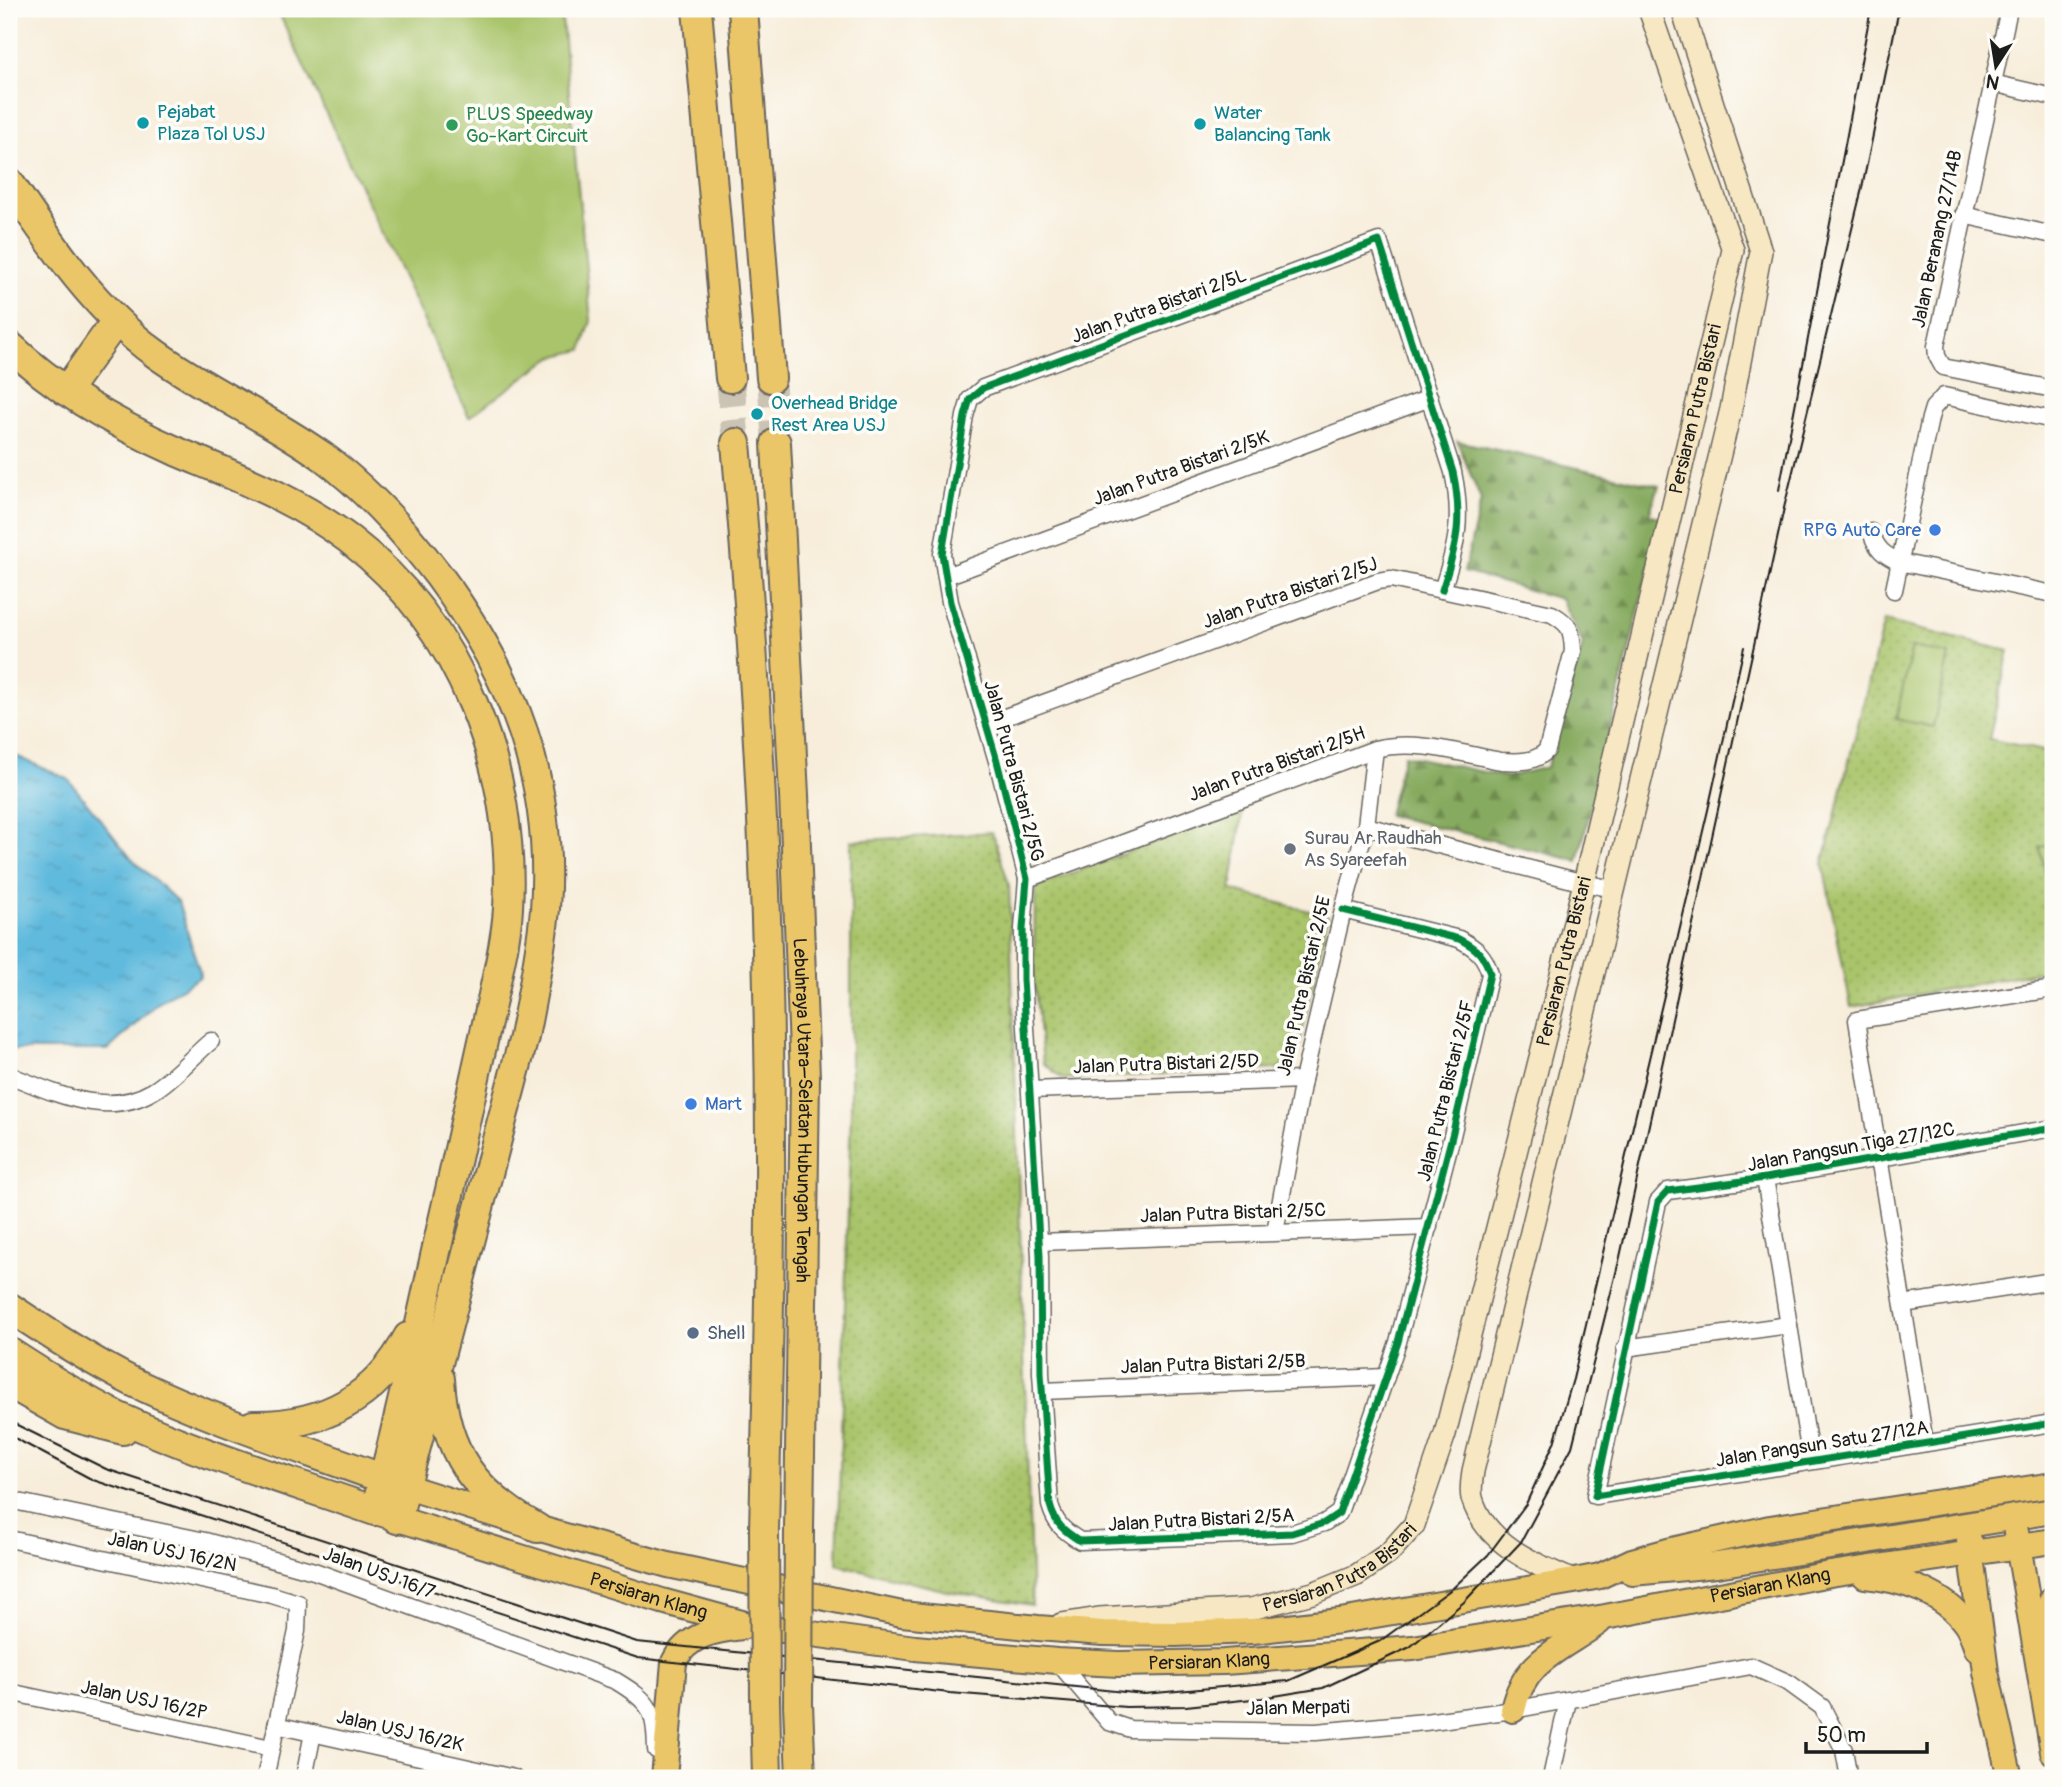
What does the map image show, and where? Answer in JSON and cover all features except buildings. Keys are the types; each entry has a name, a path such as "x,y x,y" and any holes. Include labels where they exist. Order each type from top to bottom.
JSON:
{"highway":[{"path":"697,9 730,378"},
{"path":"743,9 771,378"},
{"path":"9,182 59,252 116,321 154,353 195,381 278,427 323,457 363,490 398,527 460,604 509,694 525,733 535,766 544,835 545,895 541,942 524,1037 440,1370 442,1403 450,1435 464,1464 484,1490 508,1512 537,1528"},
{"path":"66,391 116,321"},
{"path":"9,345 66,391 126,427 279,494 353,542 411,600 438,636 460,674 483,725 503,804 508,855 508,909 486,1028 422,1308 395,1483"},
{"name":"Lebuhraya Utara–Selatan Hubungan Tengah","path":"736,443 746,555 765,905 770,1149 764,1530 767,1778"},
{"name":"Lebuhraya Utara–Selatan Hubungan Tengah","path":"776,443 806,1077 798,1704 801,1778"},
{"path":"9,1307 74,1350 135,1382 236,1425 395,1483"},
{"path":"236,1425 290,1424 321,1416 351,1402 376,1382 397,1357 422,1308"},
{"path":"9,1352 119,1416 180,1443 386,1515 446,1338"},
{"path":"9,1383 65,1415 180,1443"}],"main road":[{"name":"Persiaran Putra Bistari","path":"1038,1628 1099,1618 1251,1609 1313,1593 1357,1575 1389,1553 1413,1525 1445,1434 1584,883 1733,250 1649,9"},
{"name":"Persiaran Putra Bistari","path":"1574,1581 1511,1549 1493,1535 1472,1497 1472,1471 1731,409 1761,251 1682,9"},
{"name":"Persiaran Klang","path":"395,1483 537,1528 668,1565 902,1614 1103,1633 1163,1634 1252,1631 1340,1621 1600,1576 1632,1561 1668,1550 1770,1528 2053,1485"},
{"path":"1600,1576 1717,1565 2053,1511"},
{"name":"Persiaran Klang","path":"386,1515 663,1601 753,1626 915,1648 1119,1664 1210,1662 1413,1648 1605,1617 1830,1574 2053,1541"},
{"path":"2013,1518 2053,1752"},
{"path":"1967,1525 1986,1672 2010,1778"},
{"path":"1830,1574 1885,1578 1916,1587 1941,1601 1966,1624 1986,1672"},
{"path":"2040,1665 2053,1598"},
{"path":"1513,1710 1520,1685 1537,1663 1605,1617"},
{"path":"664,1778 674,1662 679,1651 689,1642 710,1632 753,1626"}],"street":[{"name":"Jalan Beranang 27/14B","path":"2009,9 1963,215 1936,346 1937,356 1943,367 2053,389"},
{"path":"1992,83 2053,97"},
{"path":"1963,215 2053,235"},
{"name":"Jalan Putra Bistari 2/5L","path":"965,416 970,399 983,388 1379,242 1430,398"},
{"path":"1894,590 1930,418 1933,408 1944,396 2053,419"},
{"path":"1430,398 1459,501 1459,525 1454,555 1442,590"},
{"name":"Jalan Putra Bistari 2/5K","path":"946,576 1430,398"},
{"name":"Jalan Putra Bistari 2/5G","path":"965,416 942,554 950,602 1027,879 1023,979 1039,1242 1042,1391"},
{"path":"1871,532 1875,547 1881,554 1899,562 2053,594"},
{"name":"Jalan Putra Bistari 2/5J","path":"986,724 1378,581 1391,579 1552,614 1568,623 1573,652 1547,750"},
{"name":"Jalan Putra Bistari 2/5H","path":"1027,879 1375,749 1410,744 1516,762 1542,756 1547,750"},
{"name":"Jalan Putra Bistari 2/5E","path":"1275,1232 1303,1080 1343,910 1366,826 1375,749"},
{"path":"1366,826 1613,889"},
{"name":"Jalan Putra Bistari 2/5F","path":"1343,910 1459,939 1475,947 1486,959 1490,974 1429,1227 1386,1377"},
{"path":"1925,1443 1857,1020 2053,989"},
{"path":"9,1075 86,1103 120,1104 154,1091 211,1041"},
{"name":"Jalan Putra Bistari 2/5D","path":"1031,1090 1303,1080"},
{"name":"Jalan Pangsun Tiga 27/12C","path":"1625,1348 1658,1202 1668,1191 1765,1178 2053,1128"},
{"path":"1765,1178 1811,1461"},
{"name":"Jalan Putra Bistari 2/5C","path":"1039,1242 1429,1227"},
{"path":"1903,1304 2053,1280"},
{"path":"1625,1348 1789,1325"},
{"name":"Jalan Pangsun Satu 27/12A","path":"1625,1348 1595,1496 2053,1423"},
{"name":"Jalan Putra Bistari 2/5A","path":"1042,1391 1050,1505 1054,1519 1064,1531 1080,1541 1096,1541 1292,1533 1324,1523 1339,1513 1386,1377"},
{"name":"Jalan Putra Bistari 2/5B","path":"1042,1391 1386,1377"},
{"name":"Jalan USJ 16/7","path":"9,1500 205,1541 314,1572 616,1682 638,1694 649,1705 656,1727 657,1778"},
{"name":"Jalan USJ 16/2N","path":"9,1539 272,1595 298,1603 296,1631 276,1725"},
{"name":"Jalan Merpati","path":"1057,1661 1109,1721 1118,1726 1315,1732 1425,1722 1513,1710 1751,1666 1788,1683 1822,1707 1844,1750 1849,1778"},
{"name":"Jalan USJ 16/2P","path":"9,1692 271,1748"},
{"path":"1551,1778 1568,1700"},
{"path":"265,1778 276,1725"},
{"name":"Jalan USJ 16/2K","path":"276,1725 514,1778"},
{"path":"303,1778 313,1733"}],"green space":[{"name":"PLUS Speedway Go-Kart Circuit","path":"277,9 561,9 591,321 582,350 552,357 469,417"},
{"path":"1457,441 1659,486 1649,514 1661,518 1578,861 1388,815 1404,755 1507,777 1547,767 1583,644 1561,599 1464,572 1481,500"},
{"path":"1884,621 2009,651 1989,739 2053,753 2053,969 1851,1007 1823,864"},
{"path":"1912,647 1949,655 1933,727 1896,719"},
{"path":"1243,809 1231,890 1328,916 1297,1057 1277,1069 1063,1079 1043,1063 1034,980 1035,887"},
{"path":"992,832 1009,884 1032,1605 947,1591 837,1564 851,1110 851,841"},
{"path":"2053,844 2053,905 2052,905 2040,847"}],"water":[{"path":"9,753 68,779 131,858 178,902 201,976 159,1002 108,1050 9,1050"}],"tunnel":[{"path":"730,378 736,443"},
{"path":"771,378 776,443"}],"tram line":[{"path":"1779,490 1871,9"},
{"path":"9,1435 93,1480 638,1658 950,1693 1126,1707 1186,1706 1323,1688 1410,1647 1464,1602 1521,1542 1572,1447 1620,1257 1784,508 1862,188 1899,9"},
{"path":"9,1421 106,1469 637,1642 1144,1694 1288,1681 1380,1641 1453,1588 1488,1555 1526,1504 1554,1443 1573,1379 1744,647"}],"cycle path":[{"path":"1343,910 1459,939 1479,953 1490,974 1452,1136 1398,1342 1339,1513 1324,1523 1292,1533 1080,1541 1061,1526 1050,1505 1041,1373 1040,1256 1023,979 1027,879 997,761 950,602 942,554 970,399 983,388 1379,241 1453,472 1458,504 1457,532 1442,590"},
{"path":"2053,1128 1765,1178 1668,1191 1658,1202 1595,1496 2053,1423"}],"place":[{"name":"Pejabat Plaza Tol USJ","path":"143,123"},
{"name":"Water Balancing Tank","path":"1200,124"},
{"name":"PLUS Speedway Go-Kart Circuit","path":"452,125"},
{"name":"Overhead Bridge Rest Area USJ","path":"757,414"},
{"name":"RPG Auto Care","path":"1935,530"},
{"name":"Surau Ar Raudhah As Syareefah","path":"1290,849"},
{"name":"Mart","path":"691,1104"},
{"name":"Shell","path":"693,1333"}]}
